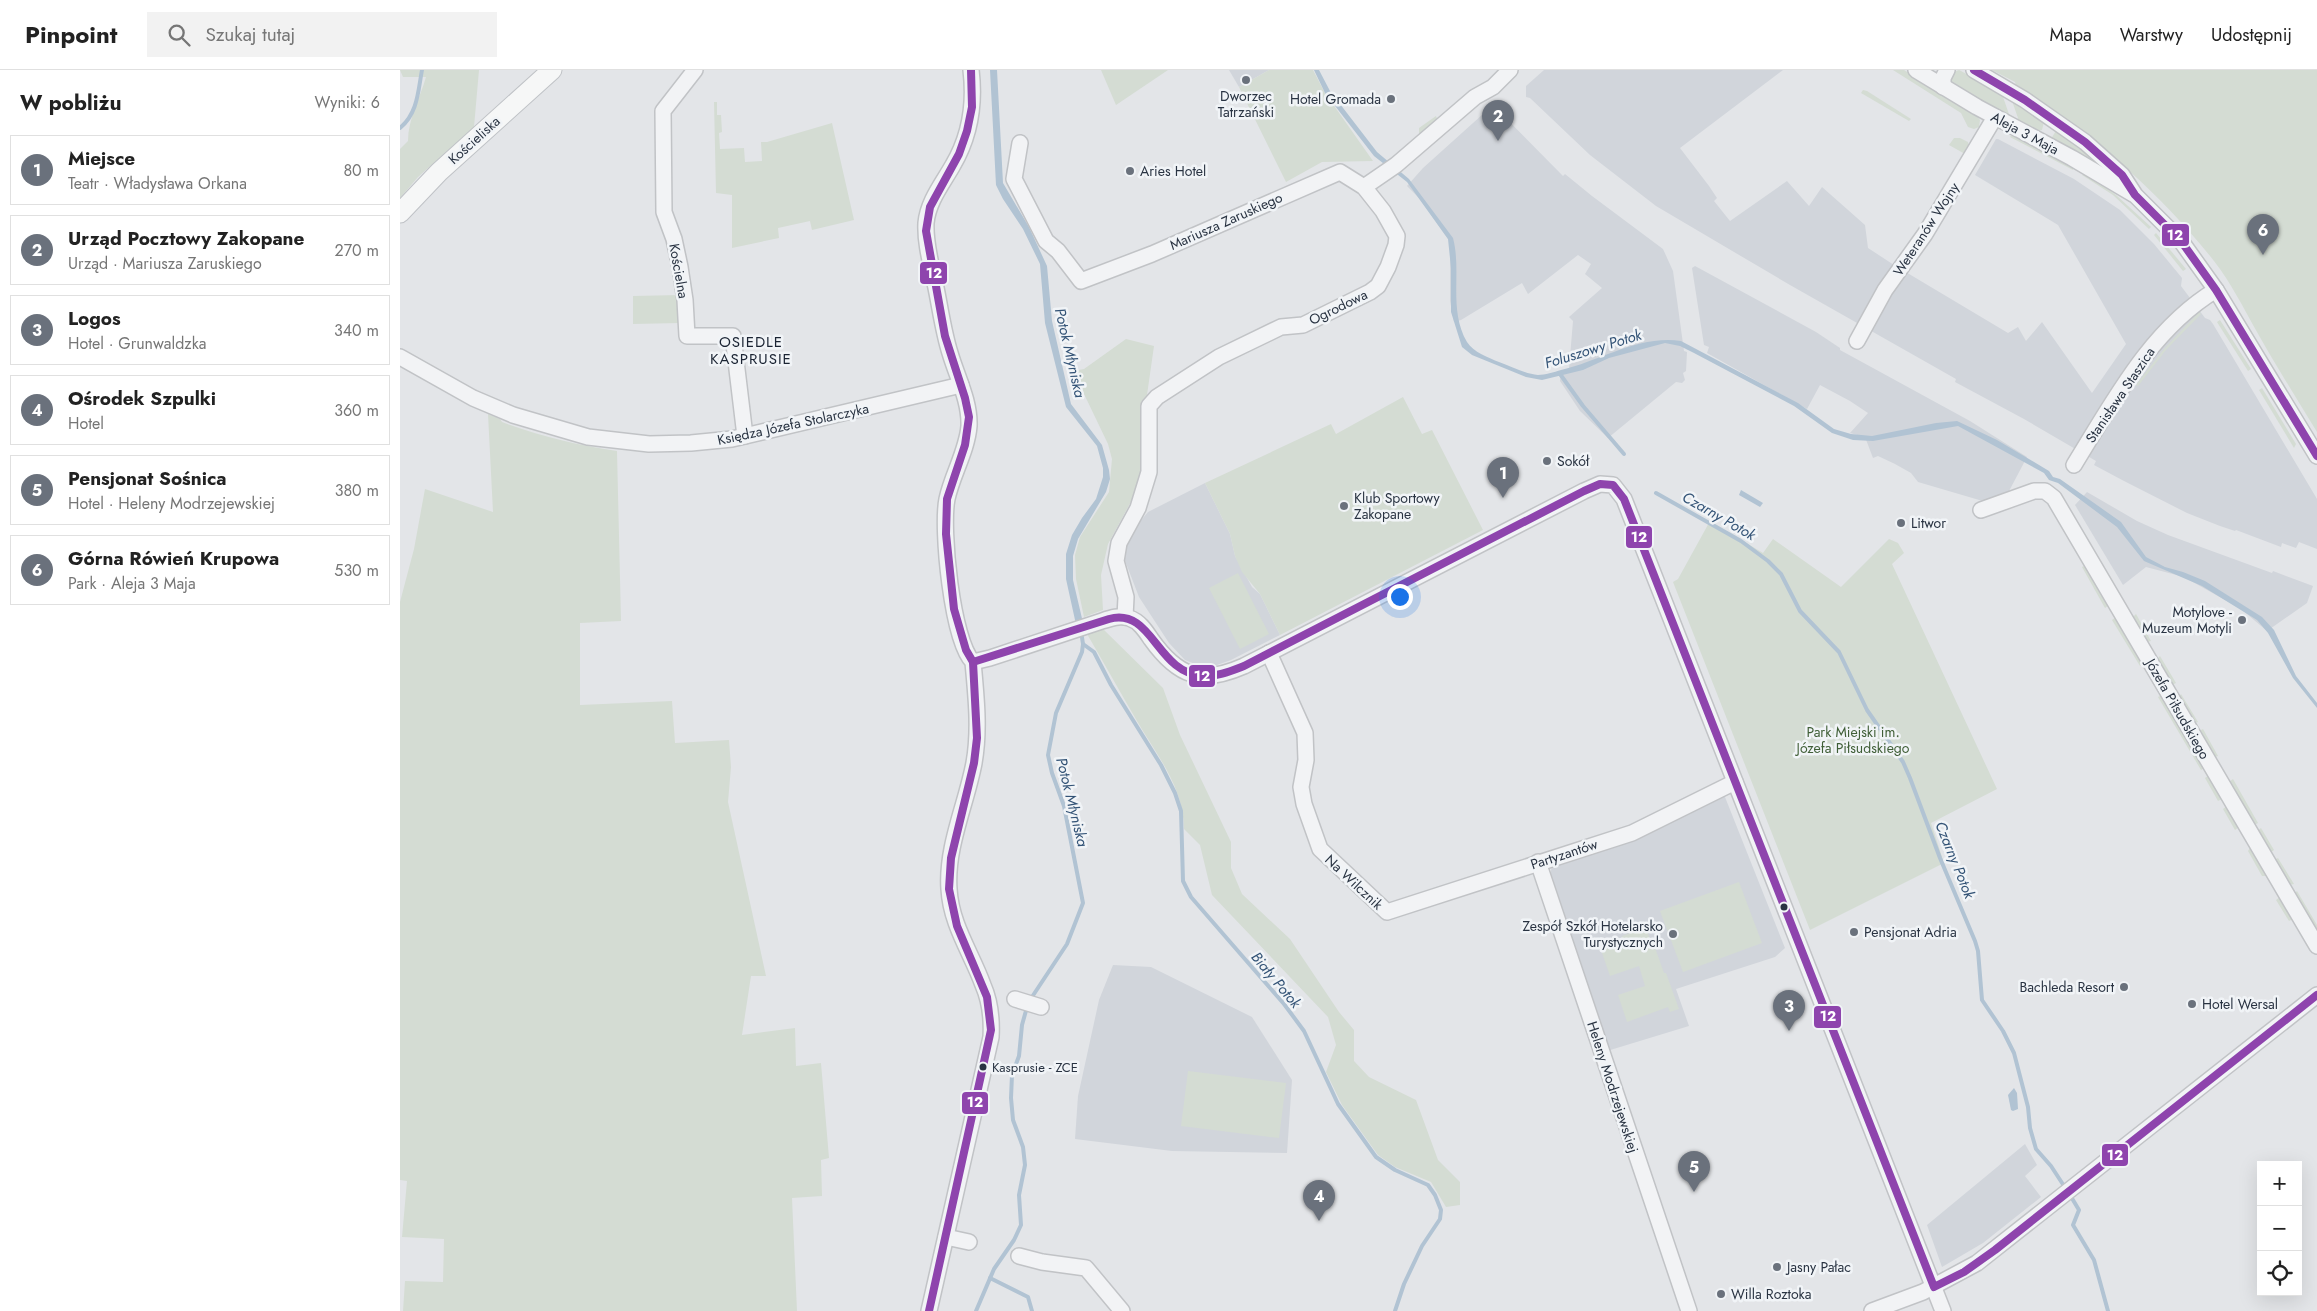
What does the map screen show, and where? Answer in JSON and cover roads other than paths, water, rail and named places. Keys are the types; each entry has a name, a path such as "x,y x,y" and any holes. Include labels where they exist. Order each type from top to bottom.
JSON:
{"main road":[{"name":"Kościeliska","path":"400,213 439,172 552,70"}],"street":[{"name":"Kościelna","path":"695,70 663,111 664,212 674,239 680,267 685,300 687,336 733,336 741,416 745,436"},
{"path":"929,1311 991,1037 991,1018 986,993 955,924 948,887 952,857 976,750 978,713 973,662 967,654 949,581 946,535 948,494 968,430 968,410 945,334 928,249 926,226 932,203 956,160 968,131 972,102 971,70"},
{"path":"1364,188 1396,165 1475,97 1493,87 1510,70"},
{"name":"Aleja 3 Maja","path":"1916,70 1995,117 2135,195"},
{"path":"1943,87 1943,78 1947,70"},
{"name":"Aleja 3 Maja","path":"1974,70 2010,90 2053,118 2122,175 2135,195 2190,251 2216,290 2317,456"},
{"name":"Weteranów Wojny","path":"1857,341 1885,290 1925,234 1995,117"},
{"path":"2039,140 2049,134 2053,118"},
{"name":"Mariusza Zaruskiego","path":"1020,143 1014,179 1046,241 1058,251 1081,281 1152,254 1340,172 1364,188"},
{"name":"Ogrodowa","path":"1125,617 1126,597 1116,561 1119,543 1138,508 1149,472 1150,455 1147,412 1149,406 1157,397 1219,357 1281,327 1302,324 1370,292 1378,286 1388,267 1396,245 1397,236 1383,211 1364,188"},
{"name":"Stanisława Staszica","path":"2074,465 2124,386 2149,351 2192,306 2216,290"},
{"name":"Księdza Józefa Stolarczyka","path":"400,356 493,408 574,434 661,444 717,441 745,436 961,385"},
{"path":"973,662 1095,623 1125,617 1140,624 1170,662 1180,670 1195,676 1222,675 1269,653 1584,491 1597,485 1613,485 1624,499 1943,1311"},
{"name":"Józefa Piłsudskiego","path":"1981,510 2028,493 2045,491 2049,493 2061,508 2317,946"},
{"name":"Na Wilcznik","path":"1269,653 1305,732 1306,752 1301,787 1304,804 1320,849 1387,912"},
{"name":"Partyzantów","path":"1387,912 1632,833 1735,782"},
{"name":"Heleny Modrzejewskiej","path":"1538,862 1689,1311"},
{"path":"1872,1311 1934,1287 1977,1263 2317,994"},
{"path":"1015,999 1041,1007"},
{"path":"946,1237 969,1242"},
{"path":"1019,1256 1042,1262 1086,1268 1122,1311"}],"water":[{"path":"990,70 997,70 1003,183 1029,227 1047,266 1052,321 1071,404 1102,445 1109,470 1110,479 1106,492 1078,539 1073,556 1073,580 1084,627 1077,629 1066,579 1066,554 1072,535 1096,499 1103,477 1103,468 1097,446 1066,407 1045,323 1040,264 1023,229 996,185"},
{"path":"1314,70 1319,70 1330,91 1377,152 1409,179 1453,238 1458,317 1467,342 1477,352 1523,372 1541,375 1576,366 1635,345 1665,340 1681,341 1798,403 1834,429 1851,434 1872,436 1936,423 1957,421 1997,440 2049,471 2053,477 2060,479 2121,522 2146,557 2165,567 2205,581 2262,617 2274,630 2296,676 2317,703 2317,708 2293,678 2268,633 2257,620 2202,586 2144,561 2117,527 2058,483 2049,480 2044,473 1958,426 1873,441 1853,440 1832,433 1794,406 1694,353 1680,346 1665,343 1609,358 1583,370 1542,380 1526,377 1472,355 1462,347 1451,312 1451,268 1448,239 1407,182 1374,156 1325,93"},
{"path":"1741,490 1763,503 1760,507 1739,495"},
{"path":"2014,1088 2017,1093 2018,1109 2013,1111 2011,1110 2008,1095"}],"waterway":[{"path":"400,128 414,109 422,70"},
{"name":"Czarny Potok","path":"1560,374 1583,406 1624,454"},
{"name":"Czarny Potok","path":"1656,493 1741,541 1768,561 1781,574 1800,611 1839,652 1867,710 1903,762 1910,778 1940,858 1975,941 1978,951 1982,1000 2003,1031 2014,1053 2028,1107 2030,1128 2036,1149 2051,1166 2066,1189"},
{"name":"Potok Młyniska","path":"1030,1000 1067,944 1083,903 1064,806 1052,773 1048,755 1056,713 1082,652 1081,631"},
{"name":"Biały Potok","path":"1083,644 1094,652 1111,685 1161,765 1175,793 1181,811 1183,881 1191,897 1284,1004 1304,1031 1338,1104 1376,1157 1395,1170 1428,1185 1435,1195 1441,1210 1440,1219 1422,1246 1404,1284 1395,1311"},
{"name":"Potok Młyniska","path":"976,1311 994,1269 1014,1240 1021,1225 1019,1195 1025,1165 1023,1147 1013,1120 1011,1098 1012,1075 1019,1056 1022,1025 1027,1007"},
{"name":"Czarny Potok","path":"2070,1195 2079,1210 2073,1225 2094,1260 2108,1311"},
{"path":"990,1278 1028,1297 1032,1311"}],"place":[{"name":"Dworzec Tatrzański","path":"1246,80"},
{"name":"Hotel Gromada","path":"1391,99"},
{"name":"Urząd Pocztowy Zakopane","path":"1498,141"},
{"name":"Aries Hotel","path":"1130,171"},
{"name":"Górna Rówień Krupowa","path":"2263,255"},
{"name":"Sokół","path":"1547,461"},
{"name":"Miejsce","path":"1503,498"},
{"name":"Klub Sportowy Zakopane","path":"1344,506"},
{"name":"Litwor","path":"1901,523"},
{"name":"Motylove - Muzeum Motyli","path":"2242,620"},
{"name":"Pensjonat Adria","path":"1854,932"},
{"name":"Zespół Szkół Hotelarsko Turystycznych","path":"1673,934"},
{"name":"Bachleda Resort","path":"2124,987"},
{"name":"Hotel Wersal","path":"2192,1004"},
{"name":"Logos","path":"1789,1031"},
{"name":"Kasprusie - ZCE","path":"983,1067"},
{"name":"Pensjonat Sośnica","path":"1694,1192"},
{"name":"Ośrodek Szpulki","path":"1319,1221"},
{"name":"Jasny Pałac","path":"1777,1267"},
{"name":"Willa Roztoka","path":"1721,1294"}],"district":[{"name":"OSIEDLE KASPRUSIE","path":"751,350"}],"water label":[{"name":"Foluszowy Potok","path":"1593,349"}],"park label":[{"name":"Park Miejski im. Józefa Piłsudskiego","path":"1853,740"}]}
